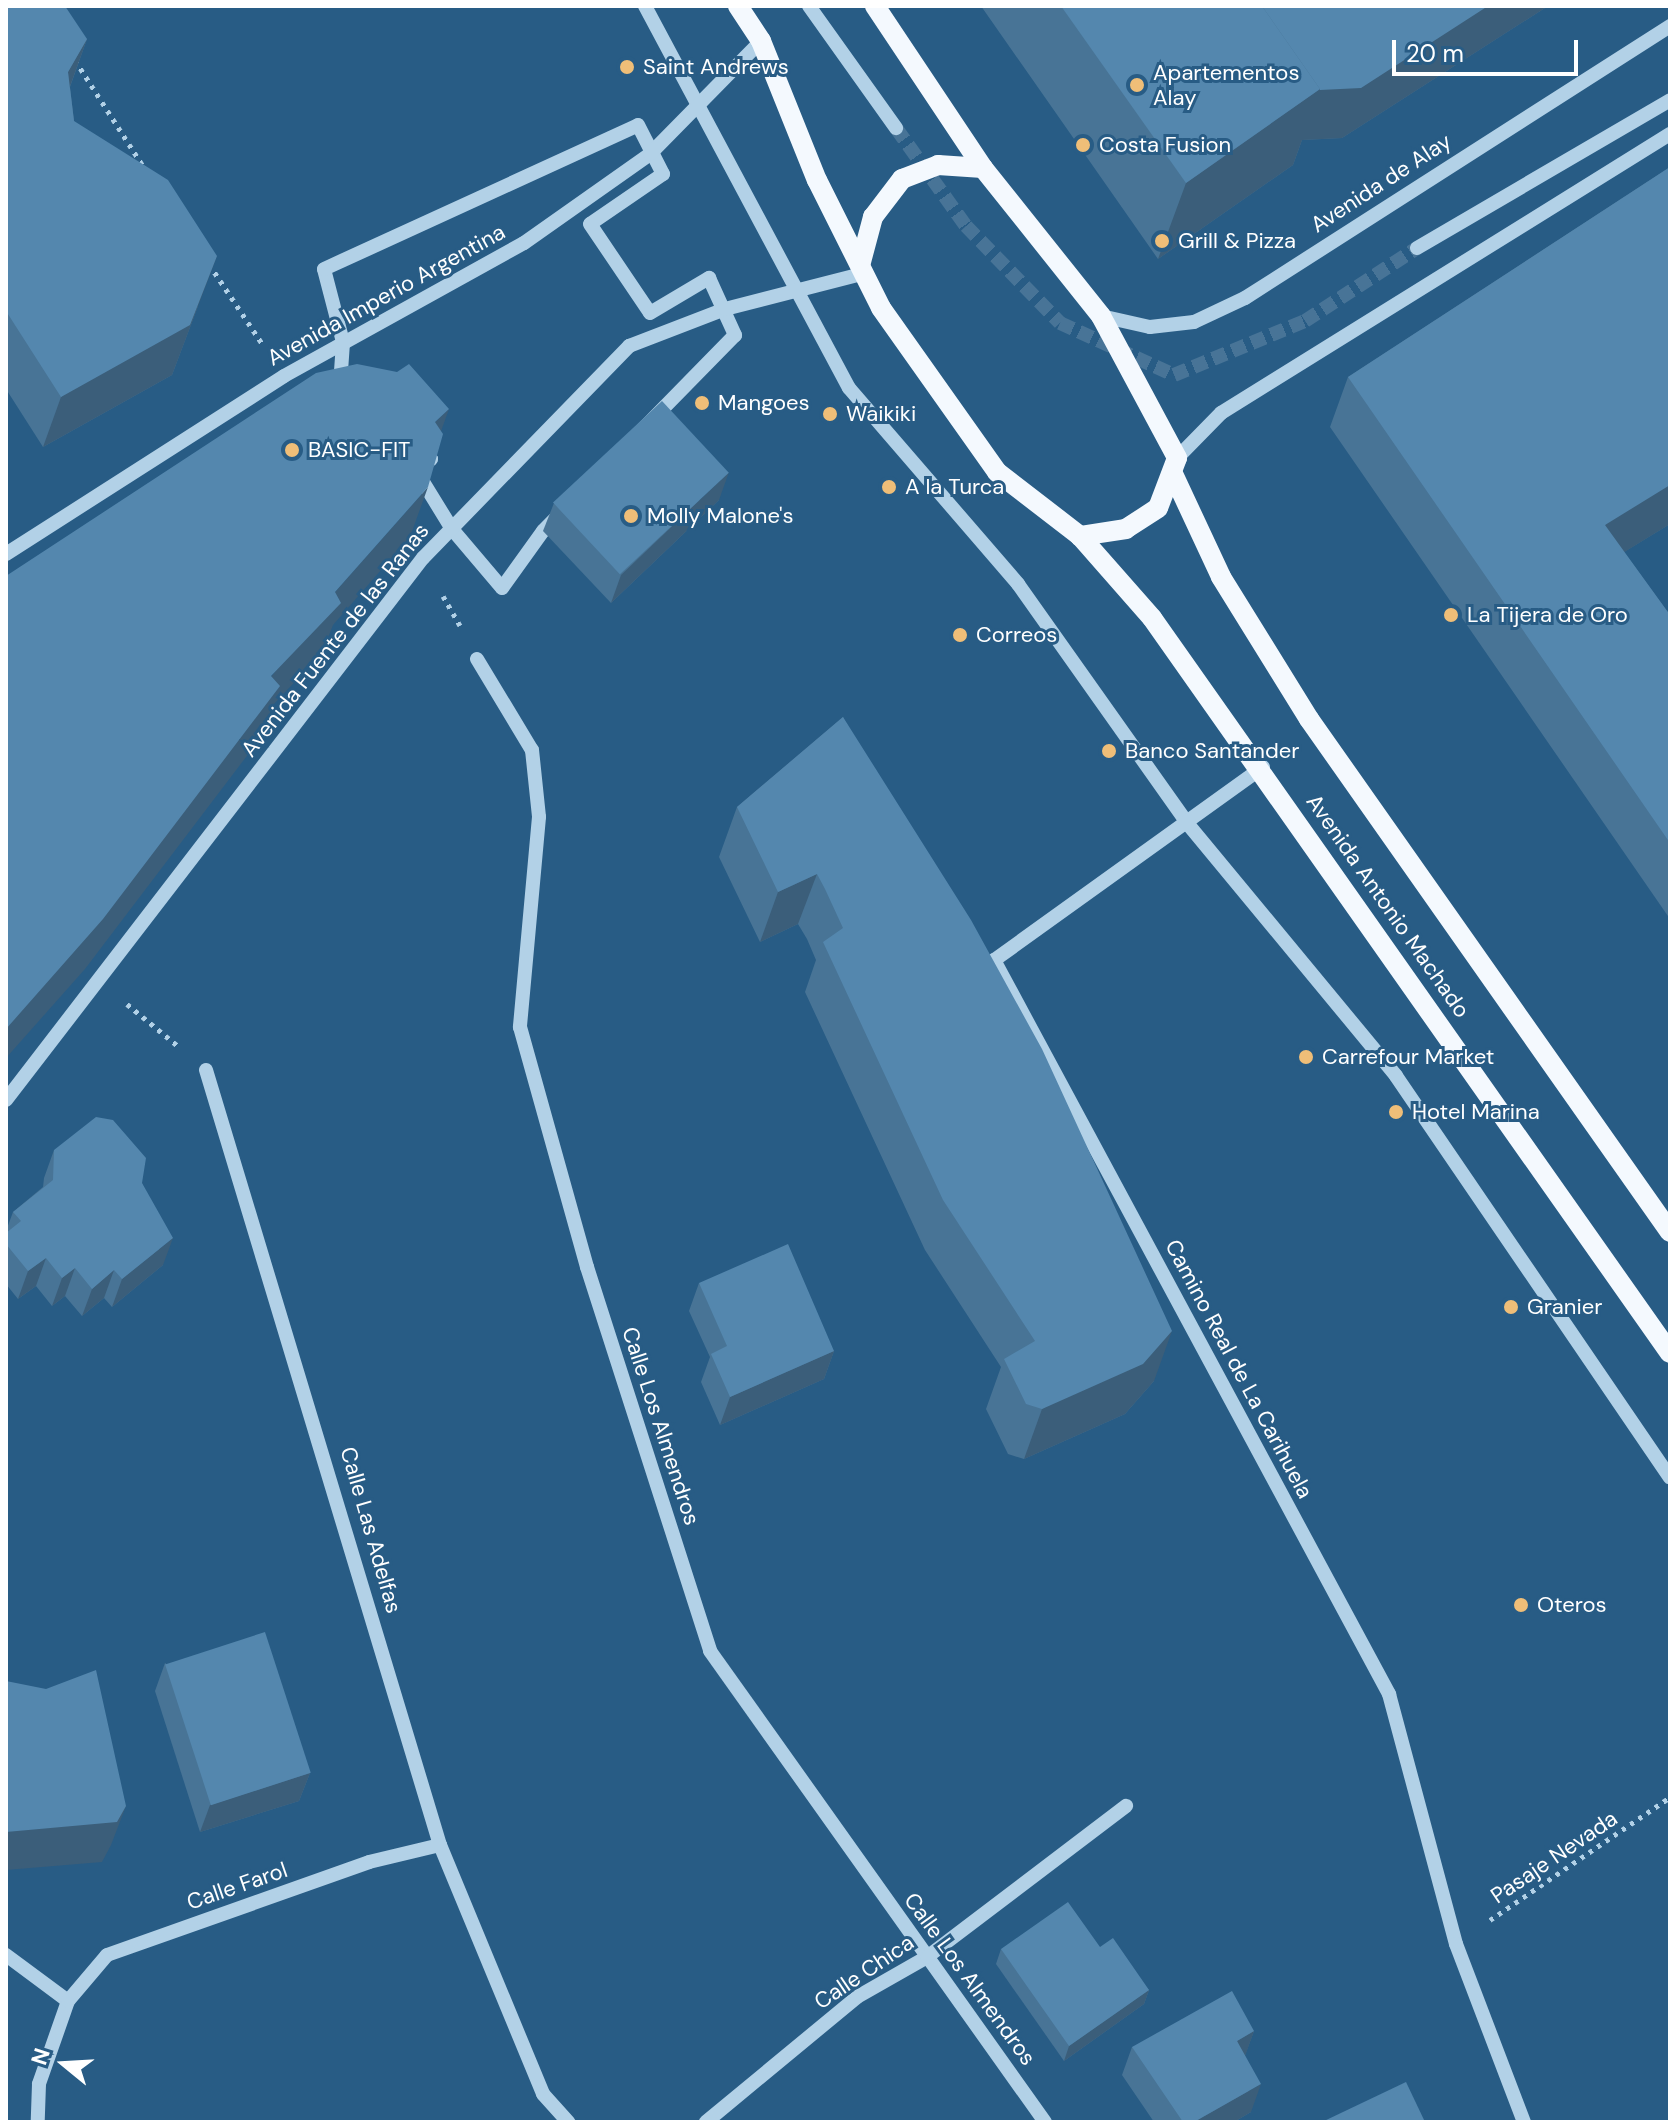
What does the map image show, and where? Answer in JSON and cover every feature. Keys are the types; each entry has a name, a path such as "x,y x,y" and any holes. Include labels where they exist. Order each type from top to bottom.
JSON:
{"main road":[{"path":"738,6 761,41 817,180 863,268"},
{"path":"875,6 983,168"},
{"path":"863,268 873,217 902,179 938,165 983,168"},
{"name":"Avenida Antonio Machado","path":"983,168 1101,316 1176,467 1221,577 1309,719 1670,1232"},
{"name":"Avenida Antonio Machado","path":"863,268 881,308 997,472 1080,536 1263,767 1670,1353"},
{"path":"1080,536 1126,529 1158,508 1176,467"}],"street":[{"path":"645,6 701,102 796,291 849,388 1018,584 1187,823 1396,1076 1670,1477"},
{"path":"809,6 896,128"},
{"name":"Avenida de Alay","path":"1101,316 1150,327 1194,322 1245,298 1670,26"},
{"name":"Avenida Imperio Argentina","path":"6,554 284,376 524,243 650,154 761,41"},
{"path":"1417,248 1670,100"},
{"path":"638,125 650,154 663,174 590,224 650,313 709,278 735,335 543,531 502,588 452,529 417,472 431,459 390,413 379,422 338,414 343,342 324,269 638,125"},
{"path":"1176,467 1221,413 1670,134"},
{"name":"Avenida Fuente de las Ranas","path":"6,1100 423,558 629,346 725,309 796,291 863,268"},
{"name":"Calle Los Almendros","path":"477,659 533,763 539,817 520,1027 587,1267 710,1651 1045,2122"},
{"name":"Camino Real de La Carihuela","path":"1263,767 994,960 1389,1694 1456,1944 1524,2122"},
{"name":"Calle Las Adelfas","path":"206,1070 440,1845 543,2094 568,2122"},
{"name":"Calle Chica","path":"706,2122 857,1997 927,1957 1126,1806"},
{"name":"Calle Farol","path":"68,2001 107,1955 369,1862 440,1845"},
{"path":"6,1955 68,2001 39,2084 38,2122"}],"path":[{"path":"72,57 146,171"},
{"path":"206,261 284,376"},
{"path":"423,558 477,659"},
{"path":"98,981 206,1070"},
{"name":"Pasaje Nevada","path":"1456,1944 1670,1797"}],"building":[{"path":"6,6 65,6 87,39 68,72 74,121 168,180 217,256 190,325 61,397 6,311"},
{"path":"1061,6 1262,6 1320,89 1186,183"},
{"path":"1262,6 1488,6 1361,88 1320,90"},
{"path":"1670,167 1670,485 1605,525 1670,615 1670,843 1348,377"},
{"path":"357,364 397,372 409,364 449,409 435,422 443,434 428,487 335,592 341,603 271,676 280,686 103,919 6,1029 6,576 316,373"},
{"name":"Molly Malone's","path":"662,401 729,473 620,574 553,503"},
{"path":"843,717 971,920 1042,1049 1172,1331 1143,1364 1042,1409 1026,1404 1004,1359 1035,1341 943,1200 823,942 843,928 825,889 817,874 778,892 737,807"},
{"path":"96,1117 113,1120 146,1158 142,1183 173,1238 122,1279 114,1270 92,1289 75,1268 62,1278 46,1258 28,1271 6,1244 6,1233 21,1221 13,1212 53,1180 54,1150"},
{"path":"788,1244 834,1351 730,1397 711,1354 727,1346 699,1283"},
{"path":"265,1632 311,1773 211,1805 165,1664"},
{"path":"96,1670 126,1806 117,1822 6,1832 6,1681 46,1689"},
{"path":"1068,1902 1100,1947 1113,1938 1149,1990 1069,2046 1001,1949"},
{"path":"1232,1991 1254,2031 1237,2041 1261,2084 1194,2122 1183,2122 1132,2047"},
{"path":"1406,2082 1425,2122 1322,2122"}],"tunnel":[{"path":"896,128 966,226 1060,323 1174,375 1305,321 1417,248"}],"place":[{"name":"Saint Andrews","path":"627,67"},
{"name":"Apartementos Alay","path":"1137,85"},
{"name":"Costa Fusion","path":"1083,145"},
{"name":"Grill & Pizza","path":"1162,241"},
{"name":"Mangoes","path":"702,403"},
{"name":"Waikiki","path":"830,414"},
{"name":"BASIC-FIT","path":"292,450"},
{"name":"A la Turca","path":"889,487"},
{"name":"Molly Malone's","path":"631,516"},
{"name":"La Tijera de Oro","path":"1451,615"},
{"name":"Correos","path":"960,635"},
{"name":"Banco Santander","path":"1109,751"},
{"name":"Carrefour Market","path":"1306,1057"},
{"name":"Hotel Marina","path":"1396,1112"},
{"name":"Granier","path":"1511,1307"},
{"name":"Oteros","path":"1521,1605"}]}
